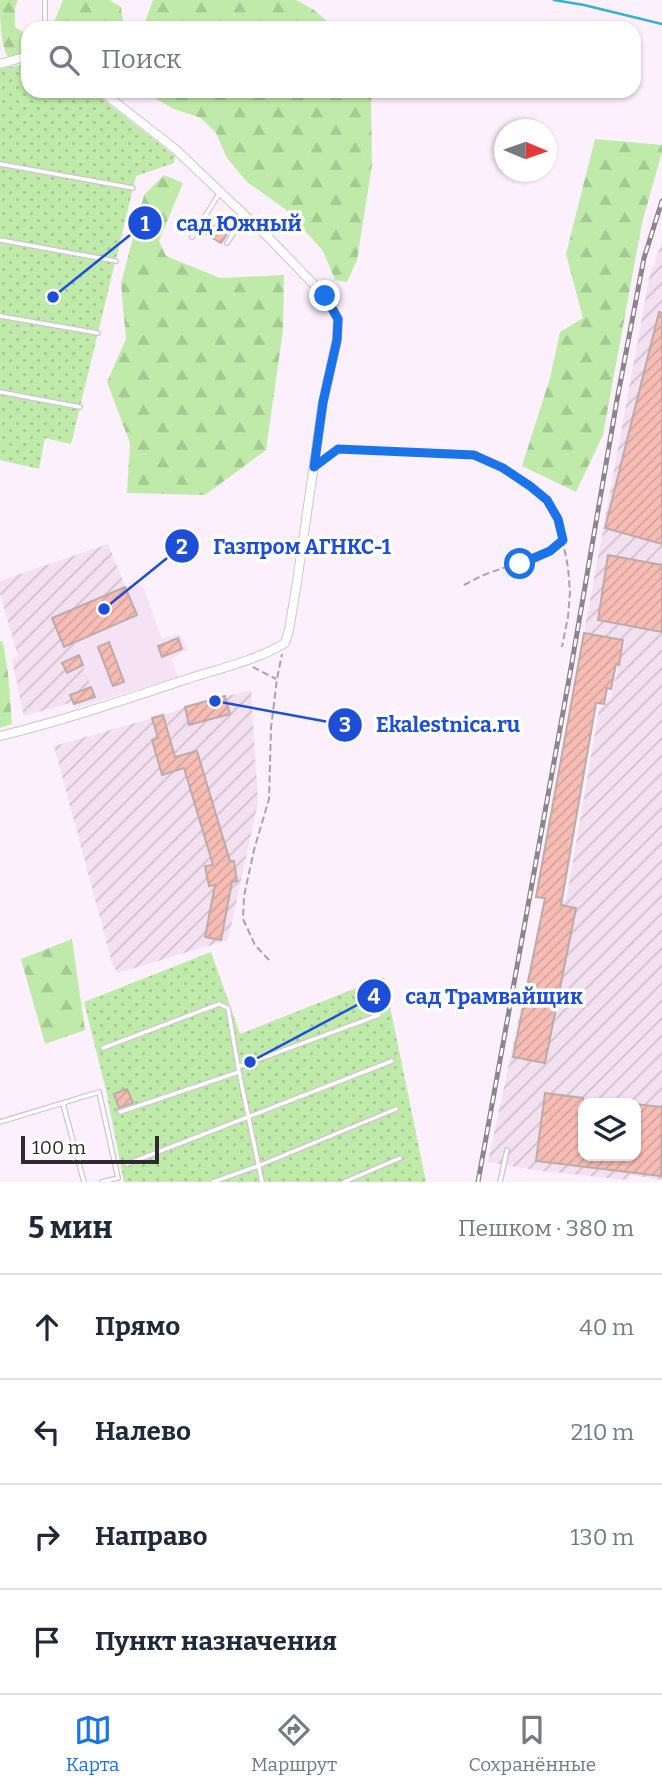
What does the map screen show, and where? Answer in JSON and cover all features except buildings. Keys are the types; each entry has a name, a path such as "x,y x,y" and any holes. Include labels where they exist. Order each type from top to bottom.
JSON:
{"street":[{"path":"0,64 21,58"},
{"path":"0,736 113,703 271,651 285,643 289,630 323,402 337,340 338,319 325,296 246,216 175,149 110,98"}],"lane":[{"path":"45,0 45,21"},
{"path":"0,164 133,188"},
{"path":"192,237 220,192"},
{"path":"227,243 246,216"},
{"path":"0,240 116,261"},
{"path":"0,316 98,333"},
{"path":"0,392 80,407"},
{"path":"103,1048 219,1004 228,1009 262,1182"},
{"path":"120,1112 379,1015"},
{"path":"127,1164 392,1061"},
{"path":"0,1122 99,1092 118,1178 102,1182"},
{"path":"63,1104 84,1182"},
{"path":"213,1182 396,1109"},
{"path":"500,1182 507,1150"},
{"path":"344,1182 400,1158"}],"path":[{"path":"314,467 338,449 474,455 503,468 530,486 547,500 558,519 563,540 570,592 562,647"},
{"path":"464,586 488,573 520,564 550,551 563,540"},
{"path":"269,960 255,945 243,919 244,896 254,850 270,799 271,728 285,643"},
{"path":"241,661 277,679"}],"shaded area":[{"path":"662,242 662,1180 629,1175 628,1180 541,1171 488,1162 544,900 566,901 599,710 611,696 625,641 584,633 650,274"},
{"path":"108,544 124,587 143,586 162,639 180,634 188,650 171,659 179,677 75,708 73,702 24,716 12,659 18,656 0,593 0,581"},
{"path":"108,544 137,615 74,643 95,697 24,716 12,659 18,656 0,593 0,581"},
{"path":"251,690 258,802 228,940 118,973 113,966 54,746"}],"green space":[{"path":"0,0 18,0 15,7 15,27 21,31 21,56 11,58 7,55 1,33"},
{"path":"63,0 109,0 121,7 123,21 54,21"},
{"path":"153,0 296,0 327,21 146,21"},
{"path":"21,64 21,98 101,98 175,156 174,163 136,176 71,444 45,438 39,469 0,460 0,69"},
{"path":"155,98 371,98 372,165 357,260 347,282 335,280 323,251 285,209 247,182 227,158 216,133 201,118 174,109"},
{"path":"595,139 662,145 662,152 642,223 603,435 576,492 522,466 550,378 560,332 583,318 566,254"},
{"path":"164,175 183,183 159,241 166,256 220,278 284,275 283,330 266,450 205,495 127,493 130,443 107,382 126,339 121,284 144,195"},
{"path":"0,641 3,642 8,674 12,724 0,728"},
{"path":"72,939 85,1030 45,1044 21,959"},
{"path":"211,952 240,1034 384,977 426,1182 124,1182 106,1090 84,1002"}],"waterway":[{"path":"554,0 662,24"}],"railway":[{"path":"478,1182 617,400 644,258 662,201"}],"place":[{"name":"сад Южный","path":"53,297"},
{"name":"Газпром АГНКС-1","path":"104,609"},
{"name":"Ekalestnica.ru","path":"215,701"},
{"name":"сад Трамвайщик","path":"250,1062"}],"route":[{"path":"325,296 338,319 337,340 323,402 314,467 338,449 474,455 503,468 547,500 558,519 563,540 550,551 520,564"}]}
